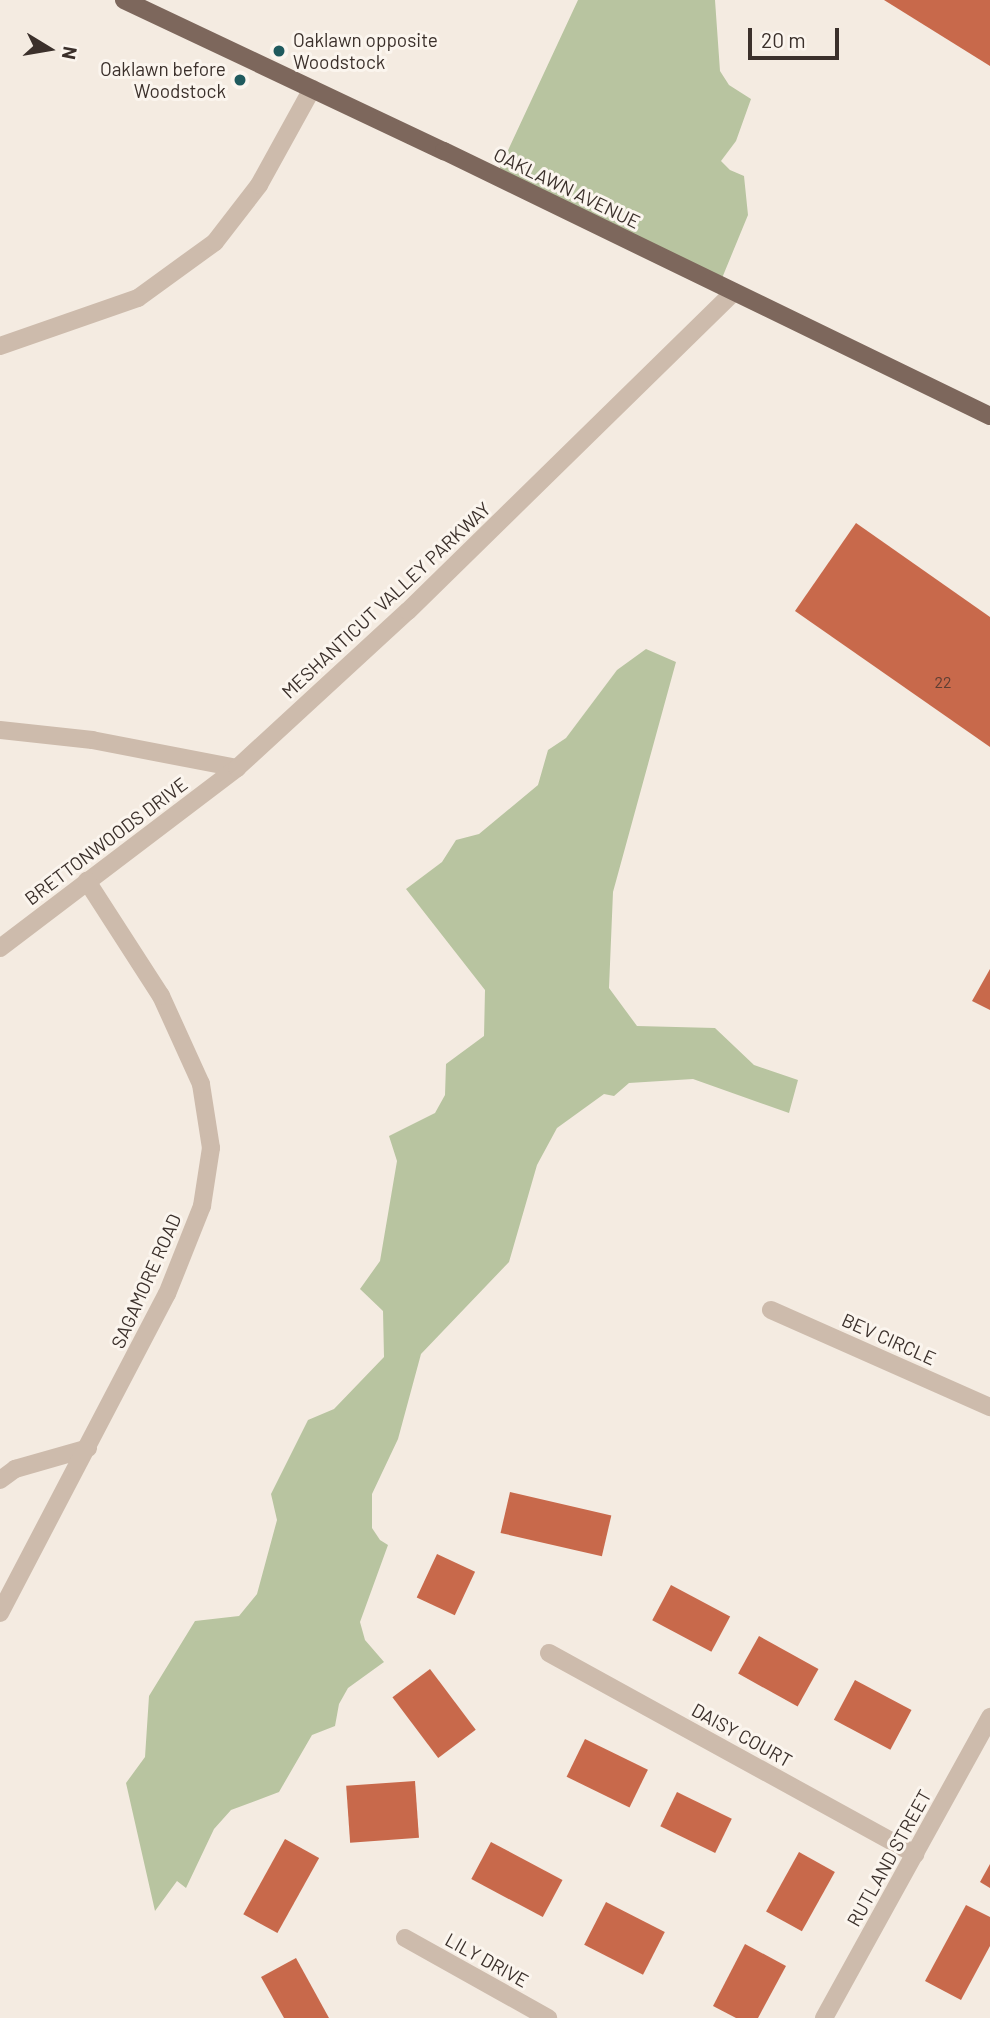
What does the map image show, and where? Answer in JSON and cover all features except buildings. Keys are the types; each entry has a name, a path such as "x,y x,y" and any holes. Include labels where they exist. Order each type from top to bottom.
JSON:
{"main road":[{"name":"OAKLAWN AVENUE","path":"124,0 990,416"}],"street":[{"path":"0,346 138,298 215,242 259,186 312,89"},
{"name":"MESHANTICUT VALLEY PARKWAY","path":"237,768 408,611 734,292"},
{"path":"0,730 92,740 237,768"},
{"name":"BRETTONWOODS DRIVE","path":"0,948 237,768"},
{"name":"SAGAMORE ROAD","path":"0,1614 167,1294 202,1206 211,1148 201,1084 161,996 87,881"},
{"name":"BEV CIRCLE","path":"771,1310 990,1407"},
{"path":"0,1480 15,1469 88,1448"},
{"name":"DAISY COURT","path":"549,1653 915,1854"},
{"name":"RUTLAND STREET","path":"824,2018 989,1724"},
{"name":"LILY DRIVE","path":"405,1938 548,2018"}],"green space":[{"path":"578,0 715,0 720,71 729,85 751,99 736,141 721,161 730,170 744,176 748,215 720,283 497,174"},
{"path":"646,649 676,662 613,892 609,988 637,1026 715,1028 754,1065 798,1080 789,1113 693,1079 629,1083 614,1096 604,1094 557,1128 537,1165 509,1262 421,1354 398,1439 372,1494 372,1528 380,1540 388,1545 360,1622 365,1640 384,1662 348,1688 339,1704 335,1726 312,1735 279,1792 231,1810 214,1829 186,1888 177,1881 155,1911 126,1783 145,1757 149,1696 195,1621 239,1616 257,1594 277,1520 271,1494 308,1420 334,1409 384,1357 383,1311 360,1289 380,1261 397,1161 389,1136 435,1113 445,1095 446,1064 484,1036 485,990 406,889 442,862 456,840 479,834 538,785 548,750 566,738 617,670"}],"place":[{"name":"Oaklawn opposite Woodstock","path":"279,51"},
{"name":"Oaklawn before Woodstock","path":"240,80"}]}
